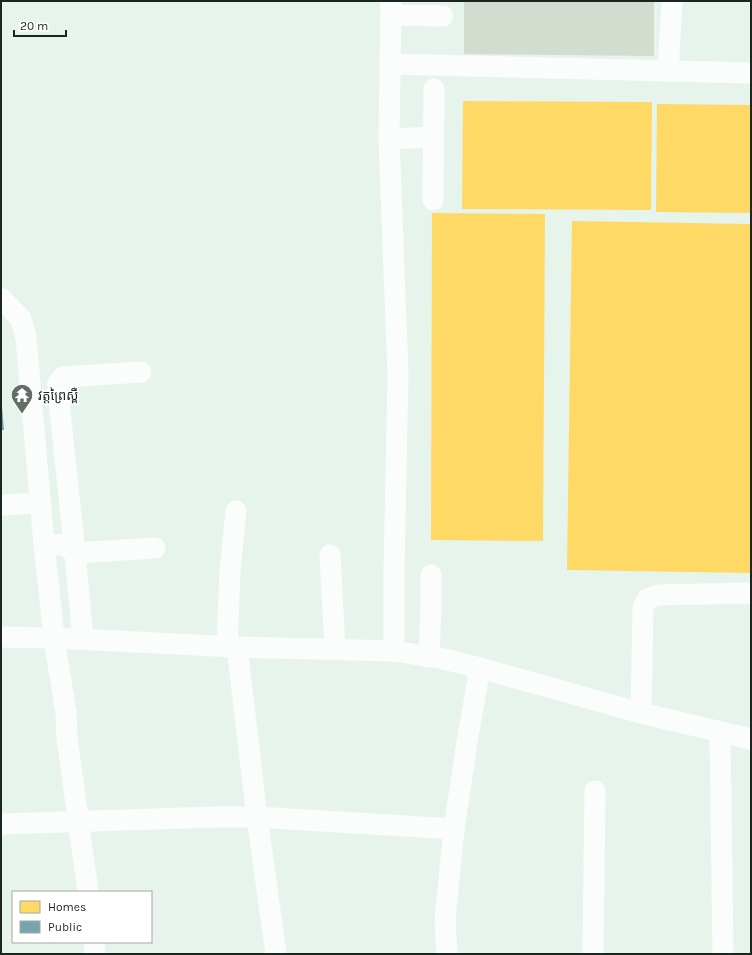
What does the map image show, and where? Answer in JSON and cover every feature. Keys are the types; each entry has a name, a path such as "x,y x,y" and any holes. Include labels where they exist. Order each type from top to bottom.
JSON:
{"street":[{"path":"668,71 672,1"},
{"path":"394,651 394,564 398,374 389,139 391,8 443,16"},
{"path":"390,64 751,73"},
{"path":"433,200 434,89"},
{"path":"389,139 433,137"},
{"path":"2,299 21,319 26,338 40,503 54,638 66,713 67,738 88,891"},
{"path":"83,639 58,383 63,377 141,372"},
{"path":"1,505 40,503"},
{"path":"236,511 230,571 232,647 276,954"},
{"path":"44,544 65,545 75,552 155,548"},
{"path":"330,555 335,650"},
{"path":"429,657 431,575"},
{"path":"641,713 643,608 646,599 658,595 751,593"},
{"path":"1,637 83,639 232,647 394,651 444,659 641,713 751,739"},
{"path":"447,954 445,920 454,829 480,668"},
{"path":"720,732 723,954"},
{"path":"593,954 595,791"},
{"path":"1,824 257,817 454,829"},
{"path":"94,943 95,954"}],"building: Homes":[{"path":"463,101 652,102 651,210 462,209"},
{"path":"657,104 751,105 751,213 656,212"},
{"path":"432,213 545,214 543,541 431,540"},
{"path":"572,221 751,224 751,573 567,570"}],"building: Public":[{"path":"2,407 4,430 1,430"}],"building: Other":[{"path":"464,1 654,1 654,56 464,54"}],"place":[{"name":"វត្តព្រៃស្ពឺ","path":"22,414"}]}
